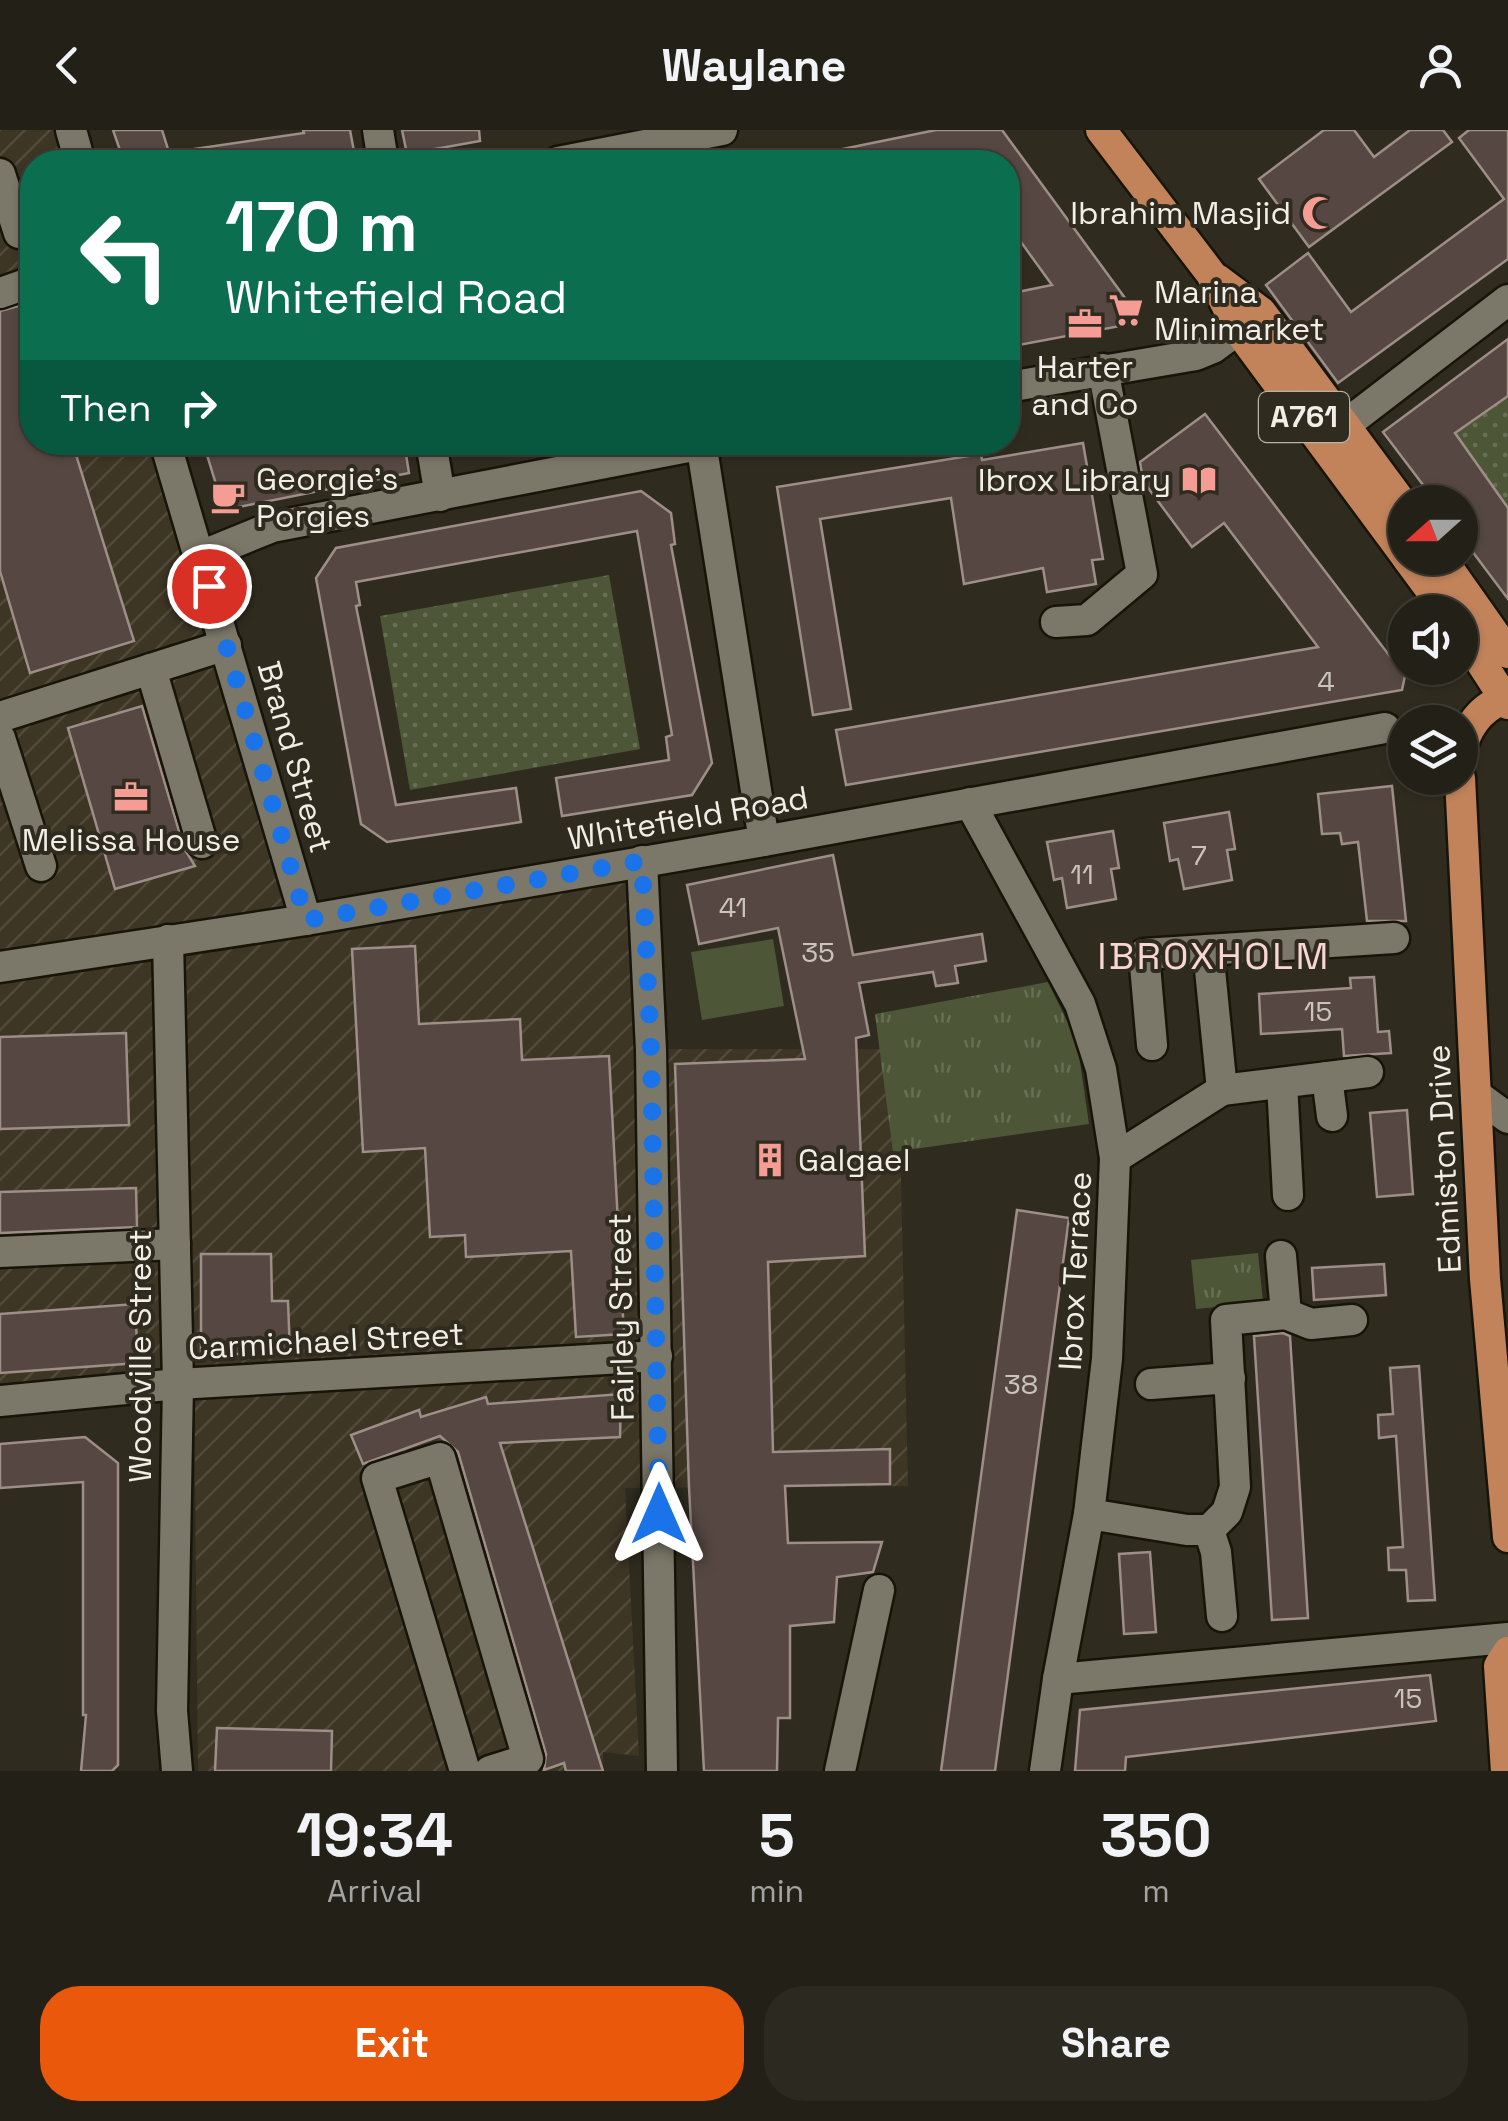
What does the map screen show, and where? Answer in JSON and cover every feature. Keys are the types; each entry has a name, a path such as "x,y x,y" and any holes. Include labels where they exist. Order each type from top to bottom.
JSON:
{"main road":[{"name":"A761","path":"1101,130 1211,274 1345,425 1389,485"},
{"name":"A761","path":"1250,321 1388,529"},
{"path":"1453,575 1508,653"},
{"path":"1478,657 1507,700 1478,714"},
{"name":"Edmiston Drive","path":"1461,795 1484,1278 1508,1537"},
{"path":"1506,1771 1499,1666 1508,1652"}],"street":[{"path":"655,146 722,130"},
{"path":"0,174 17,235"},
{"path":"1345,425 1508,300"},
{"path":"1020,385 1196,355 1250,321"},
{"path":"1056,622 1087,620 1142,574 1103,369"},
{"name":"Brand Street","path":"169,455 306,920"},
{"path":"433,455 440,496"},
{"path":"200,556 272,526 646,455"},
{"path":"708,455 764,841"},
{"path":"0,717 226,646"},
{"path":"151,669 202,843"},
{"name":"Whitefield Road","path":"0,967 306,920 764,841 1385,728"},
{"path":"0,738 41,866"},
{"name":"Ibrox Terrace","path":"970,803 1080,1004 1101,1070 1115,1158 1108,1359 1089,1514 1045,1771"},
{"name":"Fairley Street","path":"642,861 658,1356 662,1771"},
{"path":"1152,1045 1144,954 1394,938"},
{"name":"Woodville Street","path":"168,940 178,1384 172,1711 177,1771"},
{"path":"1208,950 1222,1090"},
{"path":"1115,1158 1222,1090 1368,1072"},
{"path":"1328,1077 1332,1116"},
{"path":"1282,1084 1288,1195"},
{"path":"1478,1096 1508,1118"},
{"path":"0,1252 175,1244"},
{"path":"1281,1256 1286,1314"},
{"path":"1089,1514 1209,1530 1227,1512 1235,1487 1226,1320 1286,1314 1311,1324 1352,1320"},
{"name":"Carmichael Street","path":"0,1401 178,1384 658,1356"},
{"path":"1151,1384 1230,1378"},
{"path":"466,1771 377,1478 440,1458 528,1759 490,1771"},
{"path":"1209,1530 1216,1552 1222,1616"},
{"path":"840,1771 880,1590"},
{"path":"1058,1679 1508,1638"}],"shaded area":[{"path":"0,130 66,130 72,150 20,150 20,455 165,455 306,919 642,861 651,1049 898,1049 908,1486 625,1488 639,1756 603,1752 603,1771 198,1771 194,1376 0,1398"}],"green space":[{"path":"1508,396 1508,508 1455,433"},
{"path":"609,575 640,749 410,790 380,616"},
{"path":"773,939 784,1006 702,1020 691,952"},
{"path":"1048,982 1077,1042 1089,1124 893,1152 875,1014"},
{"path":"1258,1253 1263,1302 1196,1309 1191,1260"}],"building":[{"path":"113,130 162,130 168,150 120,150"},
{"path":"303,130 350,130 354,150 187,150 304,133"},
{"path":"402,130 479,130 480,141 406,150"},
{"path":"936,130 1002,130 1017,150 838,150"},
{"name":"Ibrahim Masjid","path":"1324,130 1354,130 1374,157 1410,130 1443,130 1452,142 1309,247 1259,179"},
{"path":"1469,130 1508,130 1508,259 1338,383 1266,285 1308,253 1351,312 1504,199 1459,138"},
{"path":"1020,155 1136,313 1131,324 1020,345 1020,292 1052,285 1020,241"},
{"path":"20,305 20,455 76,455 134,641 30,673 0,571 0,311"},
{"path":"1508,339 1508,396 1455,433 1508,508 1508,599 1478,559 1478,485 1423,485 1383,432"},
{"path":"1205,414 1388,654 1388,685 1403,685 1402,690 846,785 836,730 1318,647 1224,523 1192,547 1143,481 1140,462"},
{"path":"1083,443 1103,559 1092,560 1096,584 1047,592 1043,568 964,584 951,498 820,519 851,709 813,715 777,487 975,455 981,455 982,460"},
{"path":"207,455 406,455 409,473 224,510"},
{"path":"641,491 671,513 675,544 671,545 712,763 692,795 562,816 556,778 669,760 666,737 672,735 637,531 356,582 360,605 356,606 396,805 516,788 521,822 387,842 361,824 316,578 336,548"},
{"name":"Melissa House","path":"142,706 184,848 195,866 115,889 68,728"},
{"path":"1388,786 1388,795 1393,795 1406,921 1367,921 1358,842 1342,844 1340,833 1322,834 1318,794"},
{"path":"1229,812 1235,849 1227,850 1232,880 1184,889 1178,859 1170,861 1164,823"},
{"path":"1113,831 1119,868 1111,869 1116,899 1067,908 1062,878 1054,880 1047,842"},
{"path":"833,855 853,955 982,934 986,961 955,966 958,983 936,986 933,972 859,983 869,1035 856,1038 865,1256 768,1262 773,1452 890,1449 890,1484 785,1486 788,1543 882,1542 873,1572 837,1577 834,1622 790,1626 790,1718 778,1718 777,1771 704,1771 689,1487 675,1064 805,1059 778,928 699,944 687,885"},
{"path":"415,946 419,1024 520,1019 522,1060 609,1056 624,1334 576,1337 571,1251 466,1257 465,1235 430,1237 425,1148 363,1152 352,949"},
{"path":"1374,977 1378,1032 1389,1031 1391,1053 1344,1056 1342,1029 1261,1034 1259,994 1351,988 1350,978"},
{"path":"126,1033 129,1125 0,1129 0,1037"},
{"path":"1407,1110 1413,1194 1377,1197 1370,1113"},
{"path":"136,1188 137,1227 0,1233 0,1192"},
{"path":"1017,1210 1069,1218 995,1771 941,1771"},
{"path":"201,1254 271,1254 272,1301 288,1301 290,1354 201,1354"},
{"path":"1384,1264 1386,1295 1314,1300 1312,1268"},
{"path":"135,1304 138,1363 0,1373 0,1314"},
{"path":"1254,1336 1290,1336 1308,1618 1272,1620"},
{"path":"1419,1366 1435,1600 1408,1601 1406,1570 1389,1570 1388,1548 1403,1547 1396,1436 1379,1438 1378,1415 1393,1414 1390,1368"},
{"path":"621,1394 620,1437 500,1443 603,1771 566,1771 564,1763 544,1770 546,1754 458,1452 440,1436 363,1464 351,1435 419,1410 421,1417 486,1397 488,1404"},
{"path":"85,1437 118,1463 118,1765 112,1771 81,1771 86,1715 83,1482 0,1488 0,1444"},
{"path":"1150,1552 1156,1632 1124,1634 1119,1554"},
{"path":"1430,1675 1436,1721 1126,1757 1125,1771 1075,1771 1080,1710"},
{"path":"217,1728 332,1731 331,1771 215,1771"}],"place":[{"name":"Ibrahim Masjid","path":"1319,213"},
{"name":"Marina Minimarket","path":"1126,310"},
{"name":"Harter and Co","path":"1085,324"},
{"name":"Ibrox Library","path":"1199,480"},
{"name":"Georgie's Porgies","path":"228,497"},
{"name":"Melissa House","path":"131,797"},
{"name":"Galgael","path":"770,1160"}],"district":[{"name":"IBROXHOLM","path":"1214,956"}],"route":[{"path":"209,586 306,920 642,861 651,1050 659,1514"}]}
